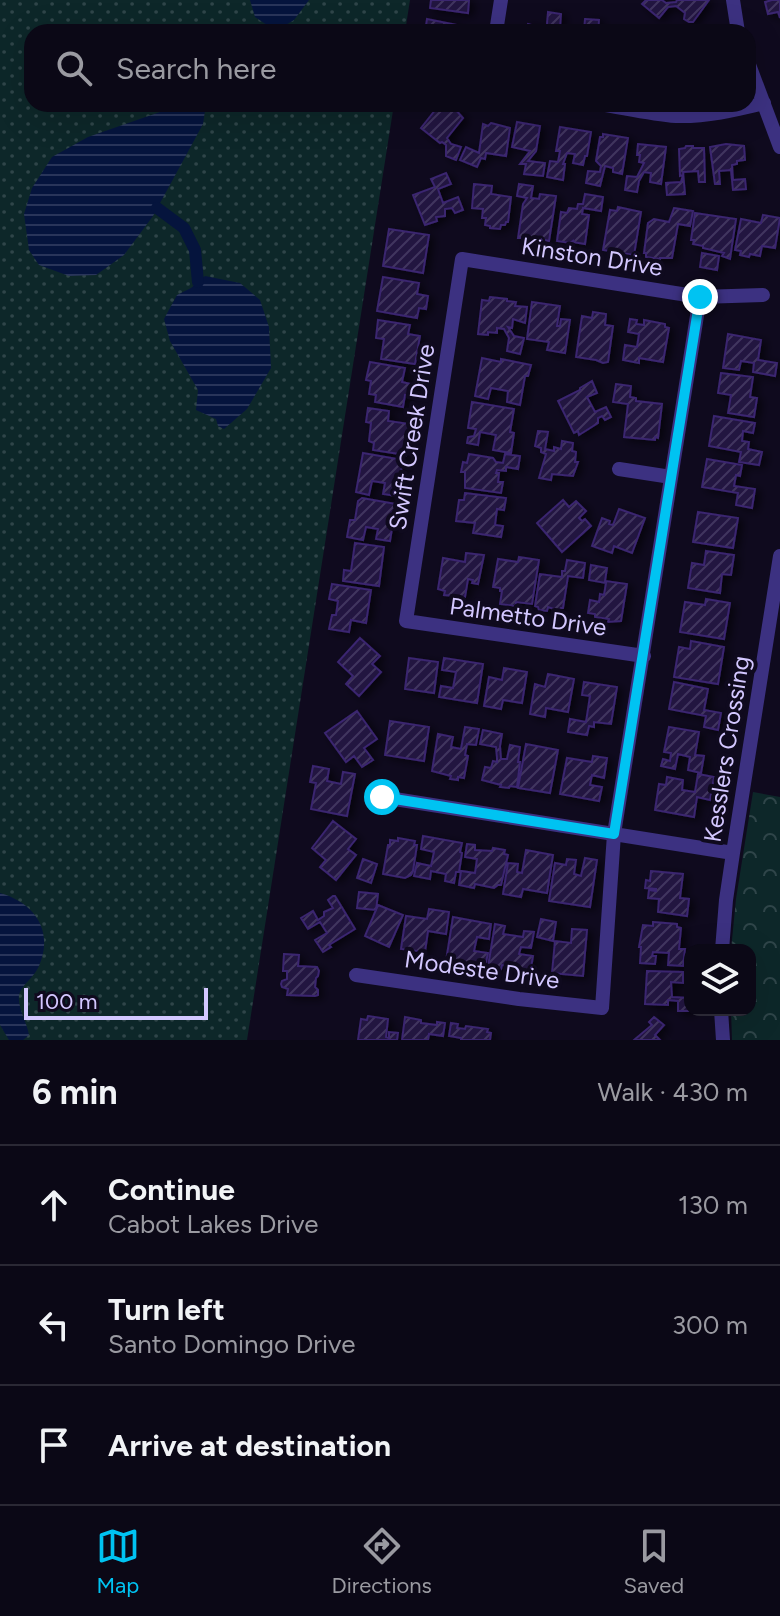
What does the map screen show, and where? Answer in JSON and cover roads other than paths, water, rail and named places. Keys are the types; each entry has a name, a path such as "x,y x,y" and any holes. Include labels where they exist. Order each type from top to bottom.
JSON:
{"street":[{"path":"497,24 501,0"},
{"path":"733,0 737,24"},
{"path":"756,82 780,147"},
{"path":"756,105 764,103"},
{"path":"649,112 673,116 725,112"},
{"name":"Kinston Drive","path":"462,259 700,297 763,295"},
{"name":"Swift Creek Drive","path":"406,621 462,259"},
{"path":"614,834 700,297"},
{"path":"619,469 671,477"},
{"name":"Kesslers Crossing","path":"722,944 726,900 780,556"},
{"name":"Palmetto Drive","path":"406,621 644,656"},
{"path":"382,797 733,853"},
{"name":"Modeste Drive","path":"356,975 602,1008 614,834"},
{"path":"721,1016 723,1040"}],"water":[{"path":"250,0 309,0 287,24 266,24 255,17"},
{"path":"160,112 205,112 203,124 153,216 124,255 96,275 69,276 39,265 29,250 24,214 32,188 52,157 88,137"},
{"path":"205,276 240,283 260,300 269,327 271,368 247,409 224,429 218,426 216,419 196,410 198,390 170,341 164,319 177,295"},
{"path":"0,893 32,911 44,941 39,966 19,996 29,1035 23,1040 9,1040 0,1025"}],"waterway":[{"path":"157,208 184,228 195,250 198,282"}]}
